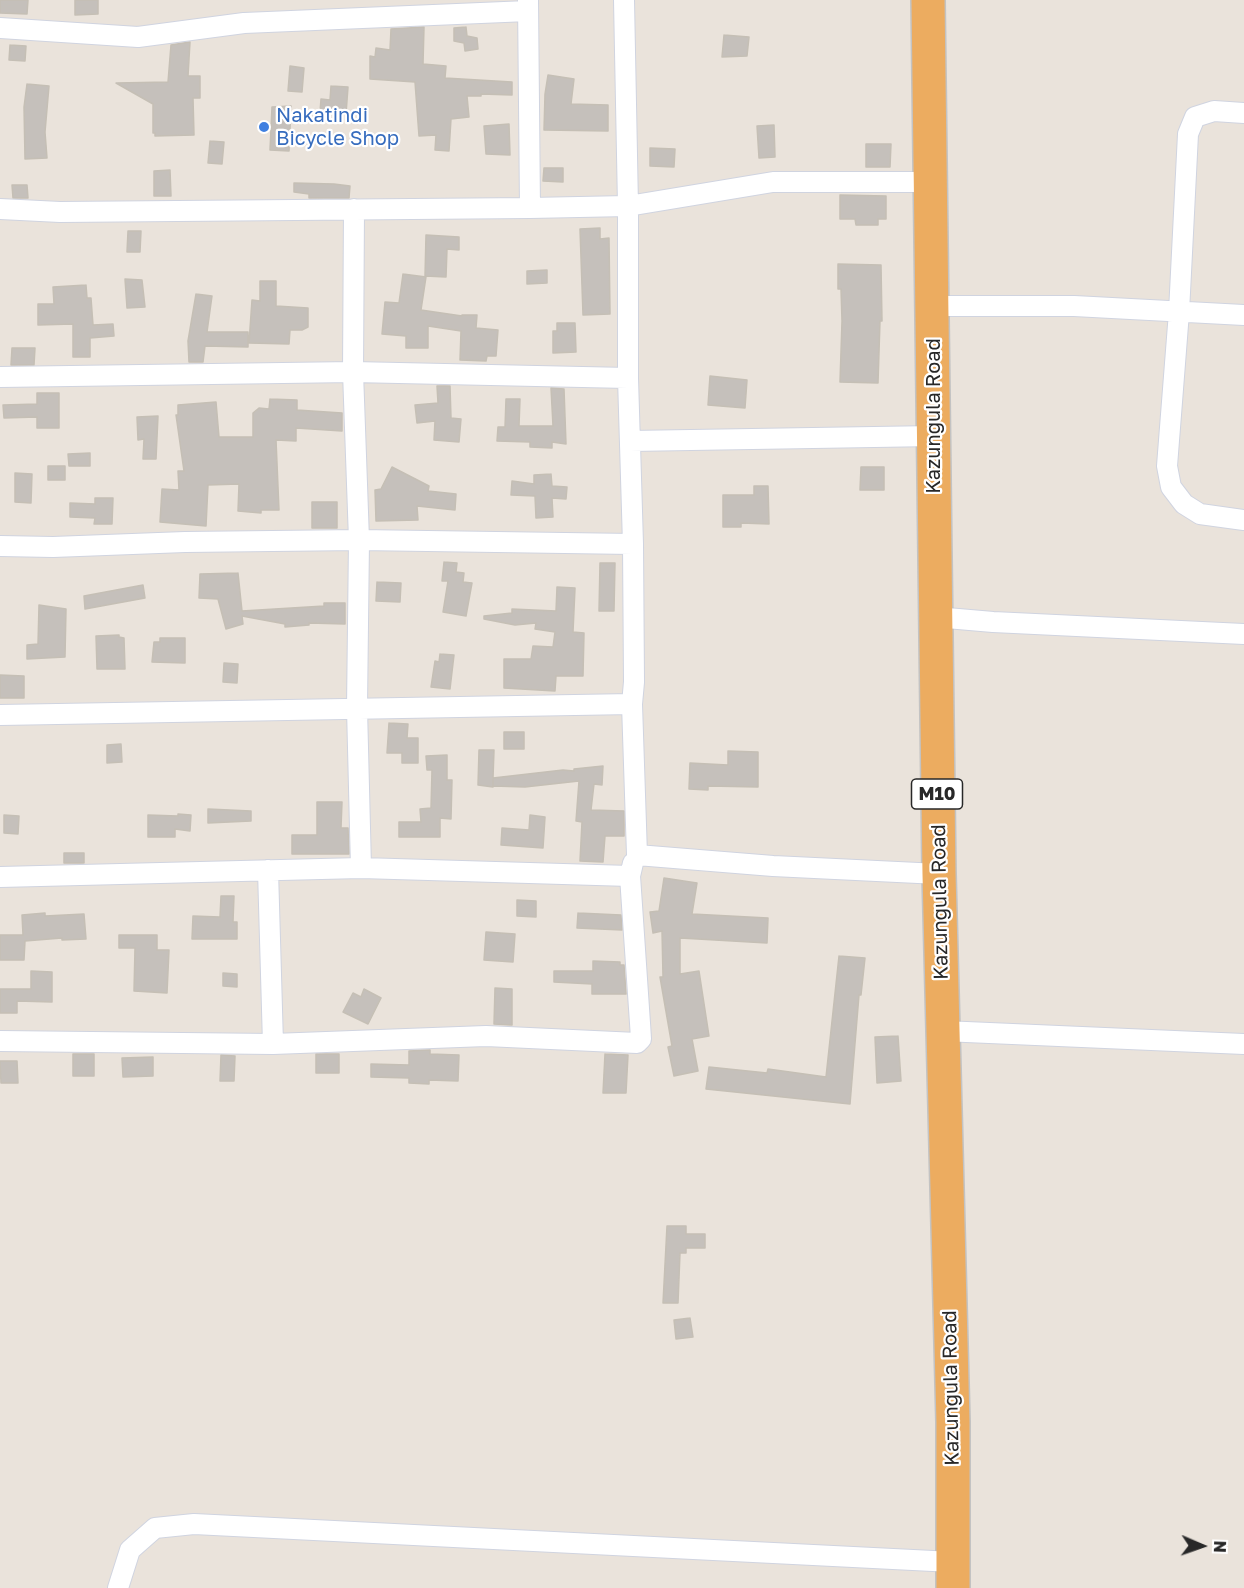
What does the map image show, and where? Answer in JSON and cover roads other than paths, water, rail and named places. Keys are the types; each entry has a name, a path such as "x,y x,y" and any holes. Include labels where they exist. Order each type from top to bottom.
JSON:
{"highway":[{"name":"Kazungula Road","path":"928,0 939,874 953,1422 953,1575"}],"street":[{"path":"0,1041 273,1044 486,1036 637,1043 641,1040 630,876 638,855 632,704 634,682 633,544 628,378 628,206 624,0"},
{"path":"0,28 138,37 244,22 528,5 530,208"},
{"path":"1244,113 1214,111 1195,117 1188,134 1179,312 1167,466 1171,487 1184,504 1200,514 1244,520"},
{"path":"0,209 60,212 628,206 773,182 931,182"},
{"path":"354,209 353,372 359,540 357,708 361,868"},
{"path":"933,306 1074,306 1244,315"},
{"path":"0,377 353,372 628,378"},
{"path":"630,441 934,436"},
{"path":"0,546 53,547 185,542 359,540 633,544"},
{"path":"935,616 993,622 1244,634"},
{"path":"0,715 632,704"},
{"path":"638,855 772,866 939,874"},
{"path":"0,877 361,868 630,876"},
{"path":"268,870 273,1044"},
{"path":"943,1031 1244,1044"},
{"path":"118,1588 130,1550 155,1528 194,1524 953,1575"}],"place":[{"name":"Nakatindi Bicycle Shop","path":"264,127"}]}
